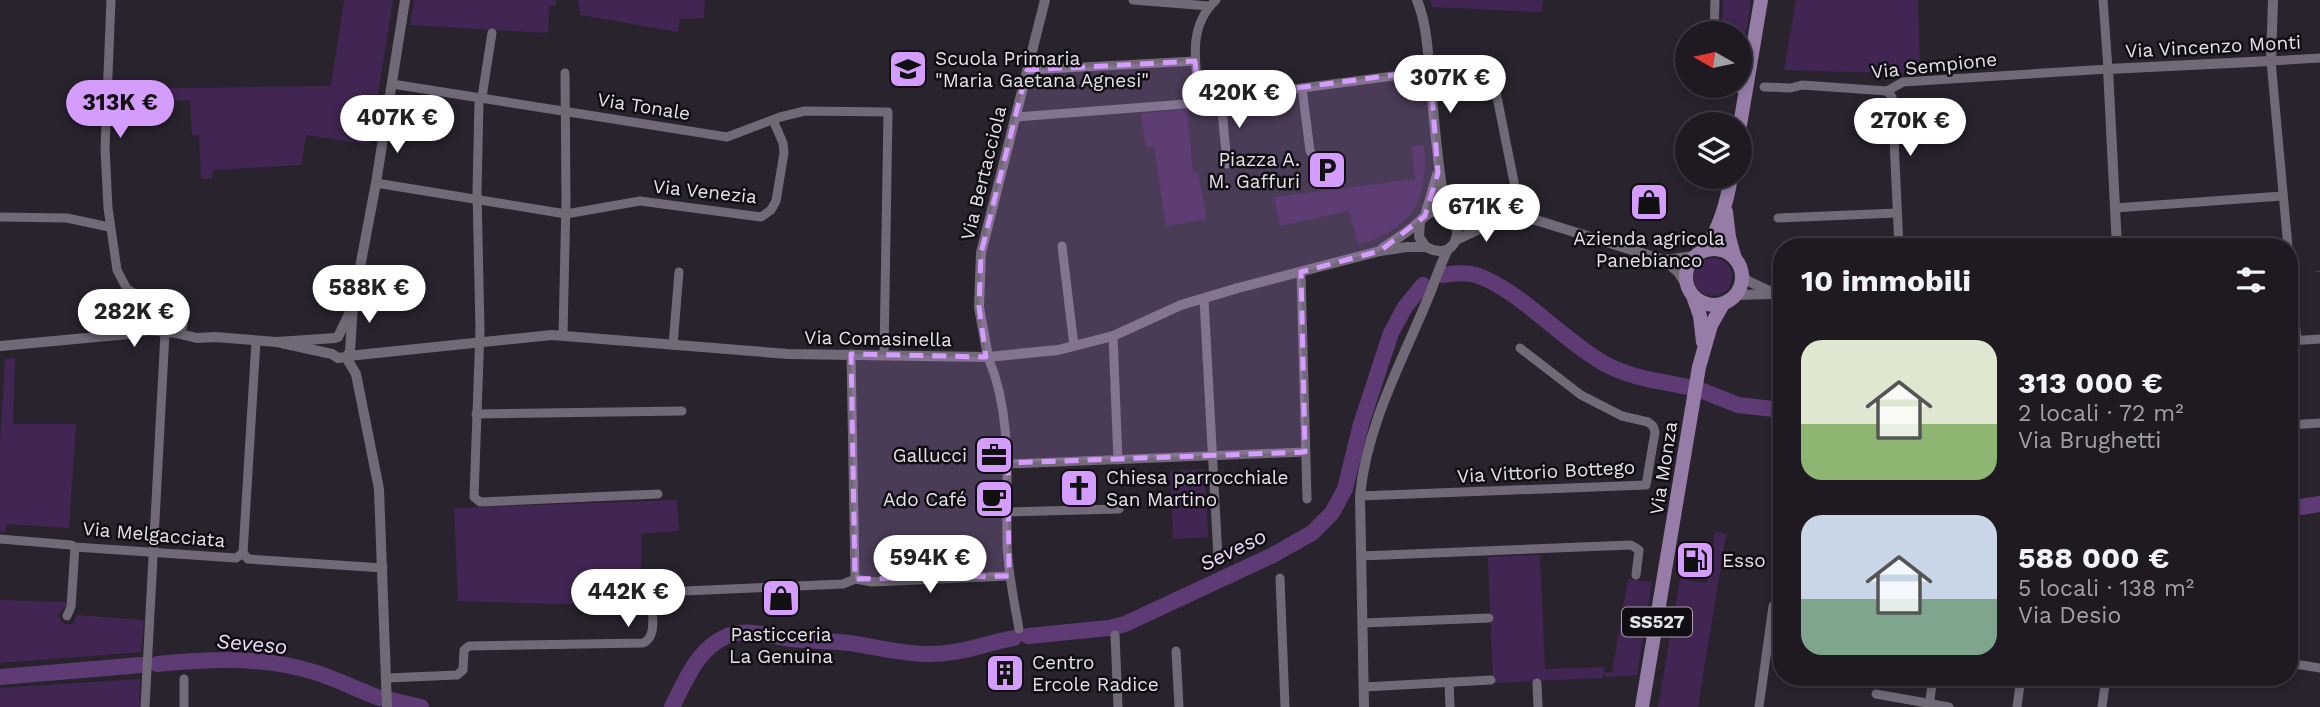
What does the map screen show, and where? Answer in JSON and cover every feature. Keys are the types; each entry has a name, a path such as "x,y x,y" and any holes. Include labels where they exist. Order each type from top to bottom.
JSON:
{"main road":[{"path":"1752,53 1761,0"},
{"path":"1723,304 1707,304 1689,290 1688,265 1715,236 1726,207 1729,189"},
{"path":"1726,207 1729,237 1742,275 1736,295"},
{"path":"1700,253 1722,250 1735,258"},
{"name":"SS527","path":"1689,290 1700,316 1704,345"},
{"name":"SS527","path":"1704,345 1723,304 1736,295"},
{"name":"Via Monza","path":"1643,707 1704,345"}],"street":[{"path":"111,0 105,148 109,227 122,284 143,322"},
{"path":"351,351 353,304 376,183 405,0"},
{"name":"Via Bertacciola","path":"988,357 979,307 981,253 1045,0"},
{"path":"1133,0 1212,3"},
{"path":"1364,707 1360,496 1369,441 1431,289 1436,269 1452,244 1457,225 1449,214 1438,173 1430,70 1422,12 1417,0"},
{"path":"1714,21 1715,0"},
{"path":"2104,0 2117,238"},
{"path":"2273,0 2272,61 2287,238"},
{"path":"1015,117 1194,102 1199,96 1195,61 1196,33 1199,22 1212,3"},
{"path":"492,33 479,102 479,342 474,498 476,501 659,494"},
{"name":"Via Vincenzo Monti","path":"2108,69 2320,58"},
{"path":"1027,70 1195,61"},
{"path":"1199,96 1206,100 1221,99 1485,64 1491,67 1521,217"},
{"name":"Via Sempione","path":"1764,87 1791,88 1802,85 1887,91 1903,82 2108,69"},
{"path":"563,335 565,73"},
{"name":"Via Tonale","path":"392,84 727,137 805,111 888,112 884,355"},
{"path":"1302,88 1310,150 1318,161"},
{"path":"1887,91 1892,97 1898,238"},
{"path":"1221,99 1227,164"},
{"name":"Via Venezia","path":"376,183 566,214 640,201 761,217 771,210 776,201 784,153 773,120"},
{"path":"1436,269 1429,249 1419,237 1422,219 1438,173"},
{"path":"2115,208 2282,196"},
{"path":"1422,219 1439,211 1502,219 1521,217 1664,260 1678,272 1689,290"},
{"path":"1778,218 1897,213"},
{"path":"0,217 67,218 109,227"},
{"name":"Via Comasinella","path":"1380,251 1422,219"},
{"path":"1429,249 1452,244 1502,219"},
{"path":"1062,246 1074,346"},
{"name":"Via Comasinella","path":"351,351 563,335 775,354 988,357 1074,346 1113,336 1181,305 1301,272 1380,251 1407,247 1429,249"},
{"path":"1664,260 1700,253"},
{"path":"673,345 679,272"},
{"path":"1301,272 1307,499"},
{"path":"1742,275 1773,293"},
{"path":"122,284 153,307"},
{"path":"1736,295 1773,296"},
{"path":"1204,299 1218,558"},
{"path":"331,354 329,347 353,304"},
{"path":"143,322 145,309 153,307 173,309 180,313 175,330 154,552 145,707"},
{"path":"0,352 0,346 115,335 143,322 215,337 256,341 345,337 351,351 379,489 387,707"},
{"path":"1113,336 1118,460"},
{"path":"2298,340 2320,339"},
{"path":"243,553 256,341"},
{"path":"277,342 338,358 351,351"},
{"name":"Via Vittorio Bottego","path":"1360,496 1646,485 1655,432 1651,424 1622,416 1581,395 1520,348"},
{"path":"851,354 855,579"},
{"path":"988,357 994,370 1004,421 1008,464 1009,576 1019,629"},
{"path":"476,414 682,411"},
{"path":"2298,424 2320,423"},
{"path":"1008,464 1305,452"},
{"path":"1007,512 1119,509"},
{"name":"Via Melgacciata","path":"0,539 236,558 243,553 248,559 383,568"},
{"path":"1361,556 1632,545 1639,550 1636,575"},
{"path":"67,616 71,607 75,547"},
{"path":"387,678 457,675 463,670 464,650 469,646 643,643 649,640 652,634 653,596 662,592 843,584 855,579 872,583 1009,576"},
{"path":"1280,579 1284,707"},
{"path":"1759,707 1773,606"},
{"path":"1363,623 1489,618"},
{"path":"1115,635 1118,707"},
{"path":"1176,651 1179,707"},
{"path":"2298,664 2320,668"},
{"path":"184,679 184,707"},
{"path":"1364,687 1491,680"},
{"path":"1449,682 1450,707"},
{"path":"1537,682 1538,707"},
{"path":"1929,705 1932,686"},
{"path":"2017,707 2020,686"},
{"path":"2102,707 2105,686"},
{"path":"1876,694 1950,707"}],"highlighted area":[{"path":"1195,61 1200,101 1430,70 1438,173 1425,216 1380,251 1301,272 1305,452 1008,463 1009,576 855,579 851,354 986,357 979,307 981,253 1027,70"}],"shaded area":[{"path":"344,0 393,0 370,145 306,135 301,165 213,170 212,178 201,179 199,135 192,135 190,100 114,103 115,89 331,86"},
{"path":"414,0 556,0 556,6 549,5 548,33 410,25"},
{"path":"578,0 705,0 704,18 680,19 678,32 580,15"},
{"path":"1430,0 1543,0 1542,12 1432,7"},
{"path":"1723,0 1751,0 1748,21 1722,21"},
{"path":"1796,0 1918,0 1920,74 1784,70"},
{"path":"1187,109 1193,173 1198,173 1207,219 1166,226 1154,147 1146,147 1141,114"},
{"path":"1424,145 1425,164 1420,197 1404,221 1392,230 1358,245 1349,211 1280,226 1274,197 1415,179 1412,146"},
{"path":"1713,258 1726,264 1732,277 1726,290 1713,296 1700,290 1694,277 1700,264"},
{"path":"15,358 13,424 76,424 69,528 7,524 5,532 0,532 0,443 5,359"},
{"path":"1205,469 1208,537 1173,539 1170,471"},
{"path":"677,500 679,531 641,534 641,612 601,614 600,605 458,601 454,508"},
{"path":"1715,532 1726,534 1698,707 1658,707 1680,579 1707,583"},
{"path":"1540,555 1545,669 1605,667 1603,678 1493,683 1488,557"},
{"path":"1628,579 1652,582 1637,675 1605,677 1605,673 1612,672"},
{"path":"0,600 67,602 67,606 58,616 65,625 74,623 77,615 144,620 141,652 0,663"},
{"path":"140,679 139,707 0,707 0,688"}],"waterway":[{"name":"Seveso","path":"1443,275 1468,273 1492,282 1525,303 1605,364 1635,376 1688,387"},
{"name":"Seveso","path":"1028,636 1125,624 1271,556 1312,533 1332,513 1345,489 1361,424 1391,333 1405,307 1423,285"},
{"name":"Seveso","path":"1703,391 1738,405 1773,409"},
{"name":"Seveso","path":"2298,508 2320,504"},
{"name":"Seveso","path":"672,707 700,657 717,642 735,634 751,633 850,643 924,654 960,651 1014,638"},
{"name":"Seveso","path":"157,664 216,660 276,663 323,675 380,698"},
{"name":"Seveso","path":"0,677 141,665"},
{"name":"Seveso","path":"391,700 421,707"}],"place":[{"name":"Scuola Primaria \"Maria Gaetana Agnesi\"","path":"908,69"},
{"name":"Piazza A. M. Gaffuri","path":"1327,170"},
{"name":"Azienda agricola Panebianco","path":"1649,202"},
{"name":"Gallucci","path":"994,455"},
{"name":"Chiesa parrocchiale San Martino","path":"1079,488"},
{"name":"Ado Café","path":"994,499"},
{"name":"Esso","path":"1695,560"},
{"name":"Pasticceria La Genuina","path":"781,598"},
{"name":"Centro Ercole Radice","path":"1005,673"}]}
